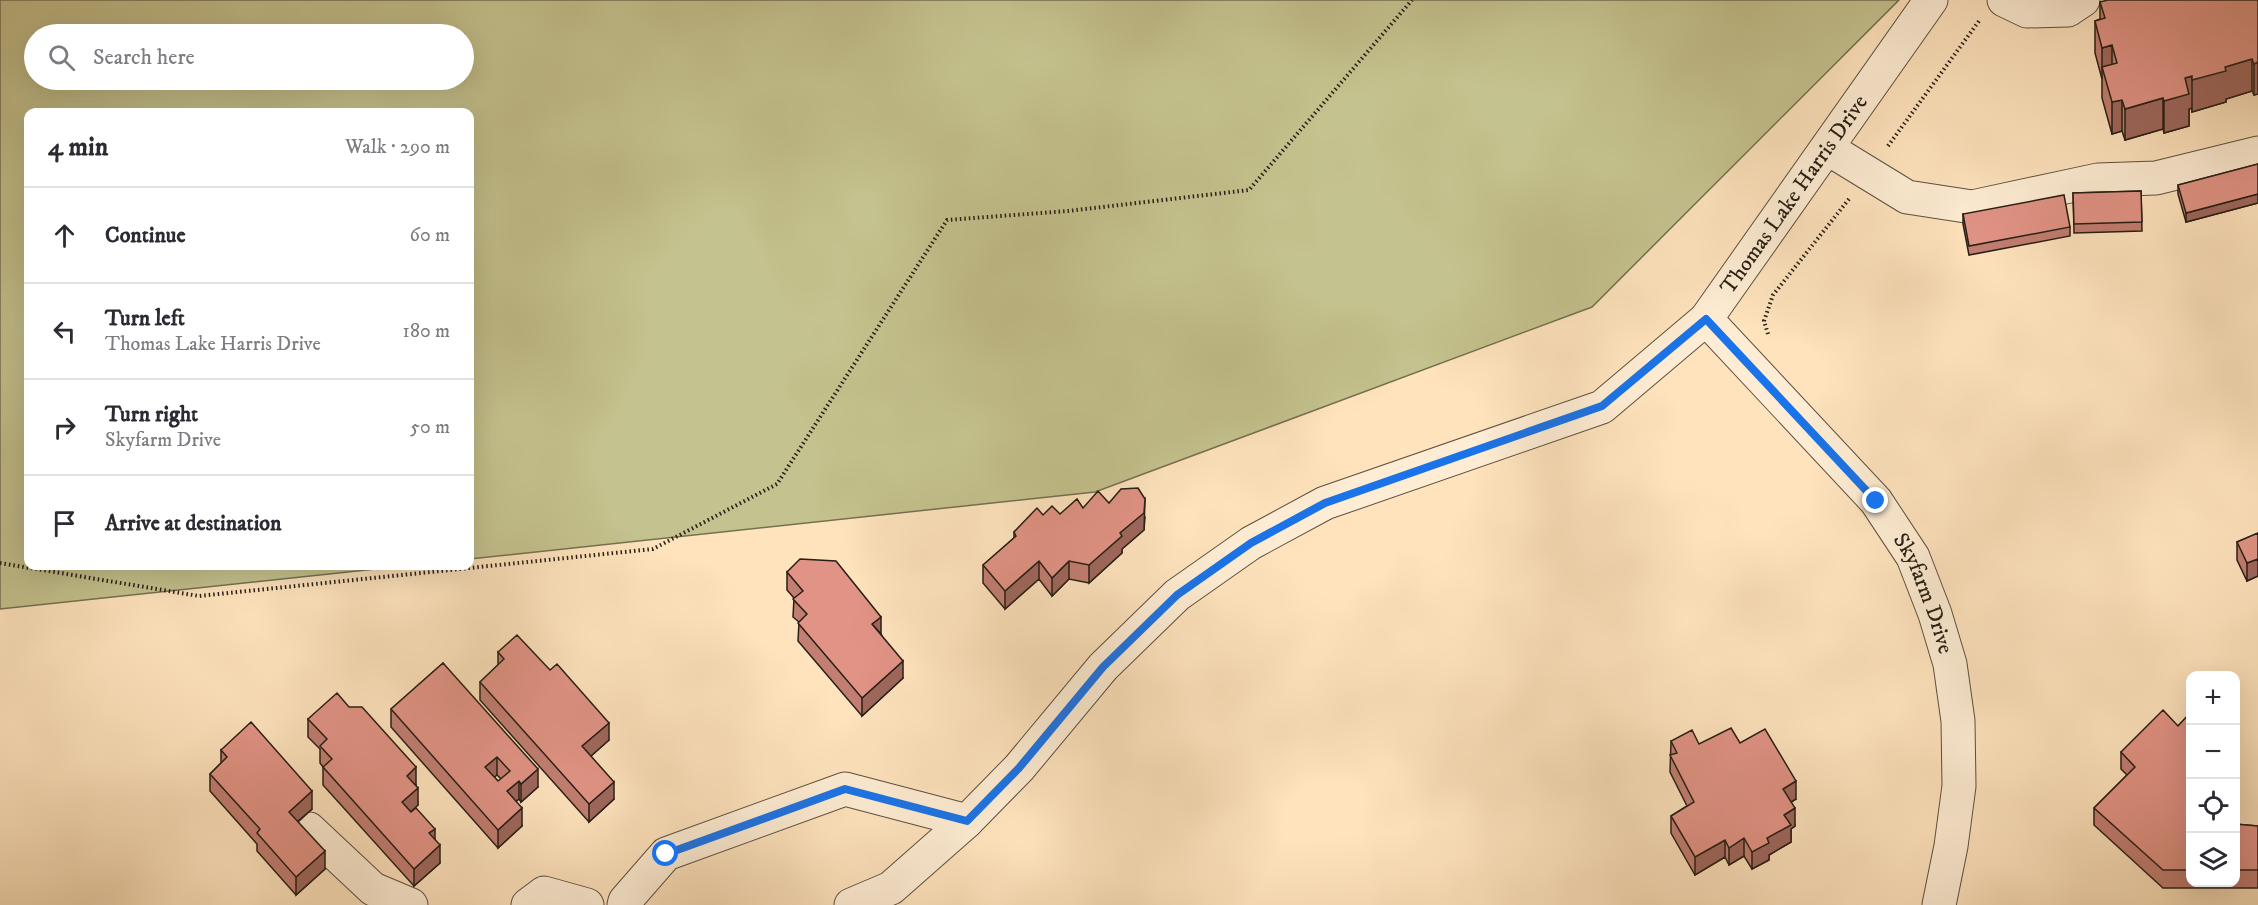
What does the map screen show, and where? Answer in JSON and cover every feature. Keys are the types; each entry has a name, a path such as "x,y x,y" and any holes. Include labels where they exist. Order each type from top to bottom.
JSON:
{"street":[{"name":"Thomas Lake Harris Drive","path":"851,905 891,888 967,821 1019,768 1103,667 1177,595 1251,543 1325,503 1602,406 1706,319 1931,0"},
{"path":"1992,10 2068,10 2083,0"},
{"path":"1827,148 1907,197 1972,207 2098,180 2156,178 2258,153"},
{"name":"Skyfarm Drive","path":"1706,319 1876,501 1913,557 1917,567 1935,614 1950,664 1958,721 1959,786 1951,846 1938,905"},
{"path":"624,905 666,854 845,789 967,821"},
{"path":"309,829 373,889 411,905"},
{"path":"528,905 544,893 587,905"}],"path":[{"path":"474,567 652,549 777,484 947,220 1068,211 1249,190 1412,0"},
{"path":"1885,151 1992,10"},
{"path":"1768,335 1764,321 1773,295 1850,197"},
{"path":"0,563 24,567"},
{"path":"42,570 199,596 450,570"}],"shaded area":[{"path":"0,0 1899,0 1592,307 1095,492 474,559 474,108 24,108 24,570 366,570 0,609"}],"building":[{"path":"2108,0 2258,0 2258,62 2254,64 2252,59 2225,67 2226,71 2192,80 2192,76 2185,78 2189,94 2164,101 2163,98 2125,109 2122,100 2112,102 2102,67 2117,63 2112,45 2102,48 2095,21 2105,18 2100,2"},
{"path":"2258,164 2258,194 2186,213 2178,185"},
{"path":"2141,191 2142,222 2074,224 2073,193"},
{"path":"2064,195 2070,227 1969,246 1963,214"},
{"path":"1138,488 1145,499 1144,513 1120,533 1122,536 1089,565 1069,561 1052,578 1039,561 1005,591 983,565 1016,536 1014,532 1037,508 1043,515 1052,506 1060,514 1077,499 1083,508 1098,491 1109,503 1121,489"},
{"path":"2258,533 2258,559 2247,563 2237,542"},
{"path":"800,559 836,561 881,617 872,624 903,661 862,698 798,623 807,614 793,599 803,591 787,572"},
{"path":"517,635 550,670 557,664 609,723 582,746 614,782 589,804 480,682 504,659 498,652"},
{"path":"443,663 538,769 521,784 519,781 507,791 522,808 498,830 391,709","holes":["497,757 510,771 498,781 485,767"]},
{"path":"337,693 349,707 362,707 416,767 407,776 418,788 402,802 411,812 416,808 435,829 429,833 440,845 414,869 323,767 332,759 320,746 327,739 308,719"},
{"path":"2163,710 2178,726 2186,717 2186,870 2163,870 2094,808 2135,767 2121,752"},
{"path":"251,722 312,791 289,812 325,851 296,877 257,833 260,829 210,774 227,757 221,750"},
{"path":"1731,728 1740,743 1765,729 1796,781 1783,789 1795,808 1784,815 1791,825 1767,838 1769,843 1752,852 1744,838 1729,848 1725,840 1695,857 1671,816 1694,802 1670,755 1677,753 1671,741 1692,730 1699,744"},
{"path":"2240,824 2258,826 2258,870 2240,870"}],"route":[{"path":"666,854 845,789 967,821 1019,768 1103,667 1177,595 1251,543 1325,503 1602,406 1706,319 1876,501"}]}
